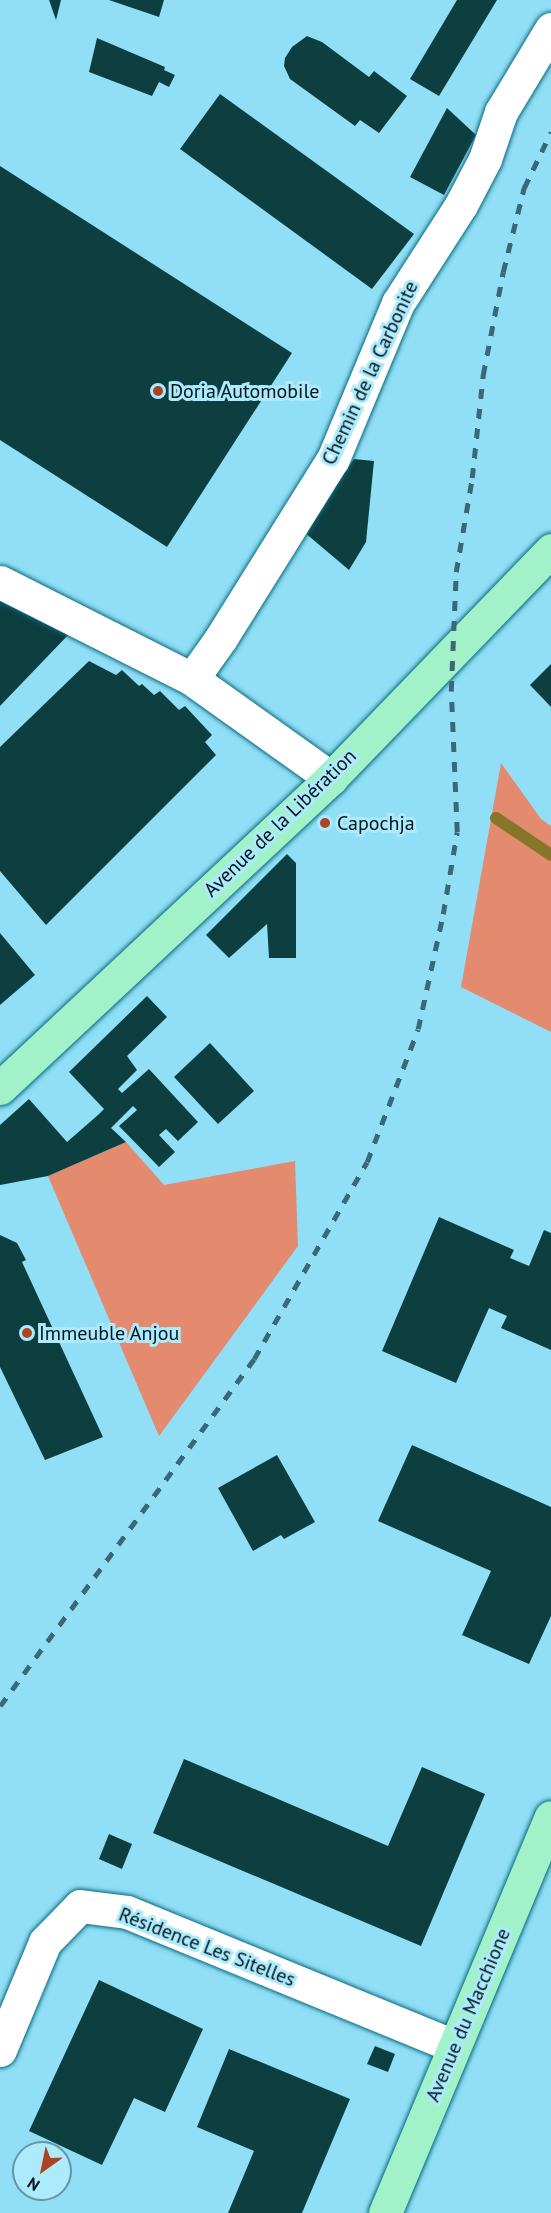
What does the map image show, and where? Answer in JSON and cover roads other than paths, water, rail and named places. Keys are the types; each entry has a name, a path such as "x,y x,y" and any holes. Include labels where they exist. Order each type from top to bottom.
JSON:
{"main road":[{"name":"Avenue de la Libération","path":"0,1088 331,778 551,550"},
{"name":"Avenue du Macchione","path":"386,2213 453,2046 551,1817"}],"street":[{"name":"Chemin de la Carbonite","path":"192,679 221,639 333,459 398,303 461,205 485,159 501,111 551,29"},
{"path":"0,582 192,679 331,778"},
{"name":"Résidence Les Sitelles","path":"0,2050 45,1942 80,1906 127,1912 453,2046"}],"waterway":[{"path":"496,818 551,855"}],"railway":[{"path":"0,1706 254,1359 367,1162 418,1029 443,914 457,832 451,691 456,572 472,478 483,375 503,272 524,188 551,132"}],"place":[{"name":"Doria Automobile","path":"158,391"},
{"name":"Capochja","path":"325,823"},
{"name":"Immeuble Anjou","path":"27,1333"}]}
